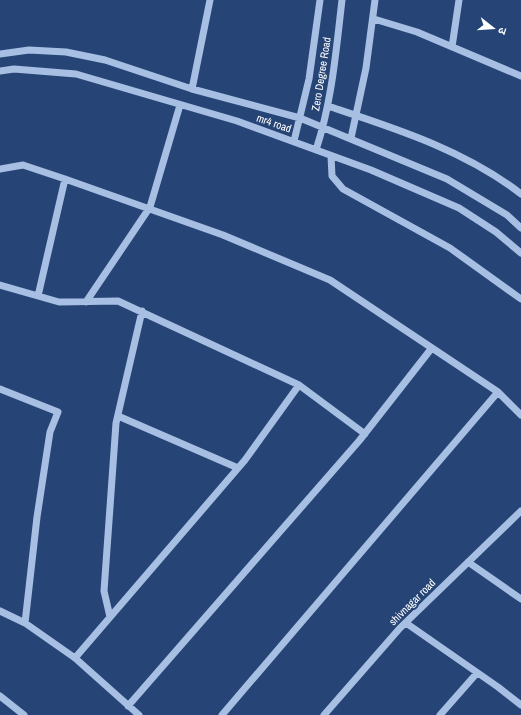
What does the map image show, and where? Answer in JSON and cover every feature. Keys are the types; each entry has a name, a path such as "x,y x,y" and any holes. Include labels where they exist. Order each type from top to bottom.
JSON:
{"street":[{"path":"192,89 210,0"},
{"name":"Zero Degree Road","path":"294,141 309,79 320,0"},
{"name":"Zero Degree Road","path":"316,150 323,127 334,75 342,0"},
{"path":"351,138 366,68 374,18 375,0"},
{"path":"452,47 459,0"},
{"path":"374,18 417,32 521,76"},
{"name":"mr4 road","path":"0,54 29,50 66,52 105,60 192,89 300,118 351,138 447,180 507,215 521,228"},
{"name":"mr4 road","path":"0,71 14,69 76,74 180,106 237,121 371,170 459,208 496,232 521,253"},
{"path":"86,302 150,207 180,106"},
{"path":"328,106 417,138 460,156 502,179 521,194"},
{"path":"331,156 332,176 343,189 450,248 521,299"},
{"path":"0,169 23,165 150,207 224,235 330,280 431,349 498,392 521,415"},
{"path":"38,296 65,179"},
{"path":"0,285 60,302 118,301 299,385 365,434"},
{"path":"110,617 104,591 118,416 142,311"},
{"path":"128,706 365,434 431,349"},
{"path":"75,658 238,468 299,385"},
{"path":"0,389 58,412 50,432 37,516 25,622"},
{"path":"222,715 498,392"},
{"path":"118,416 238,468"},
{"name":"shivnagar road","path":"324,715 406,623 521,510"},
{"path":"468,562 521,600"},
{"path":"0,611 25,622 75,658 139,715"},
{"path":"406,623 521,705"},
{"path":"440,715 477,673"},
{"path":"0,696 24,715"}]}
